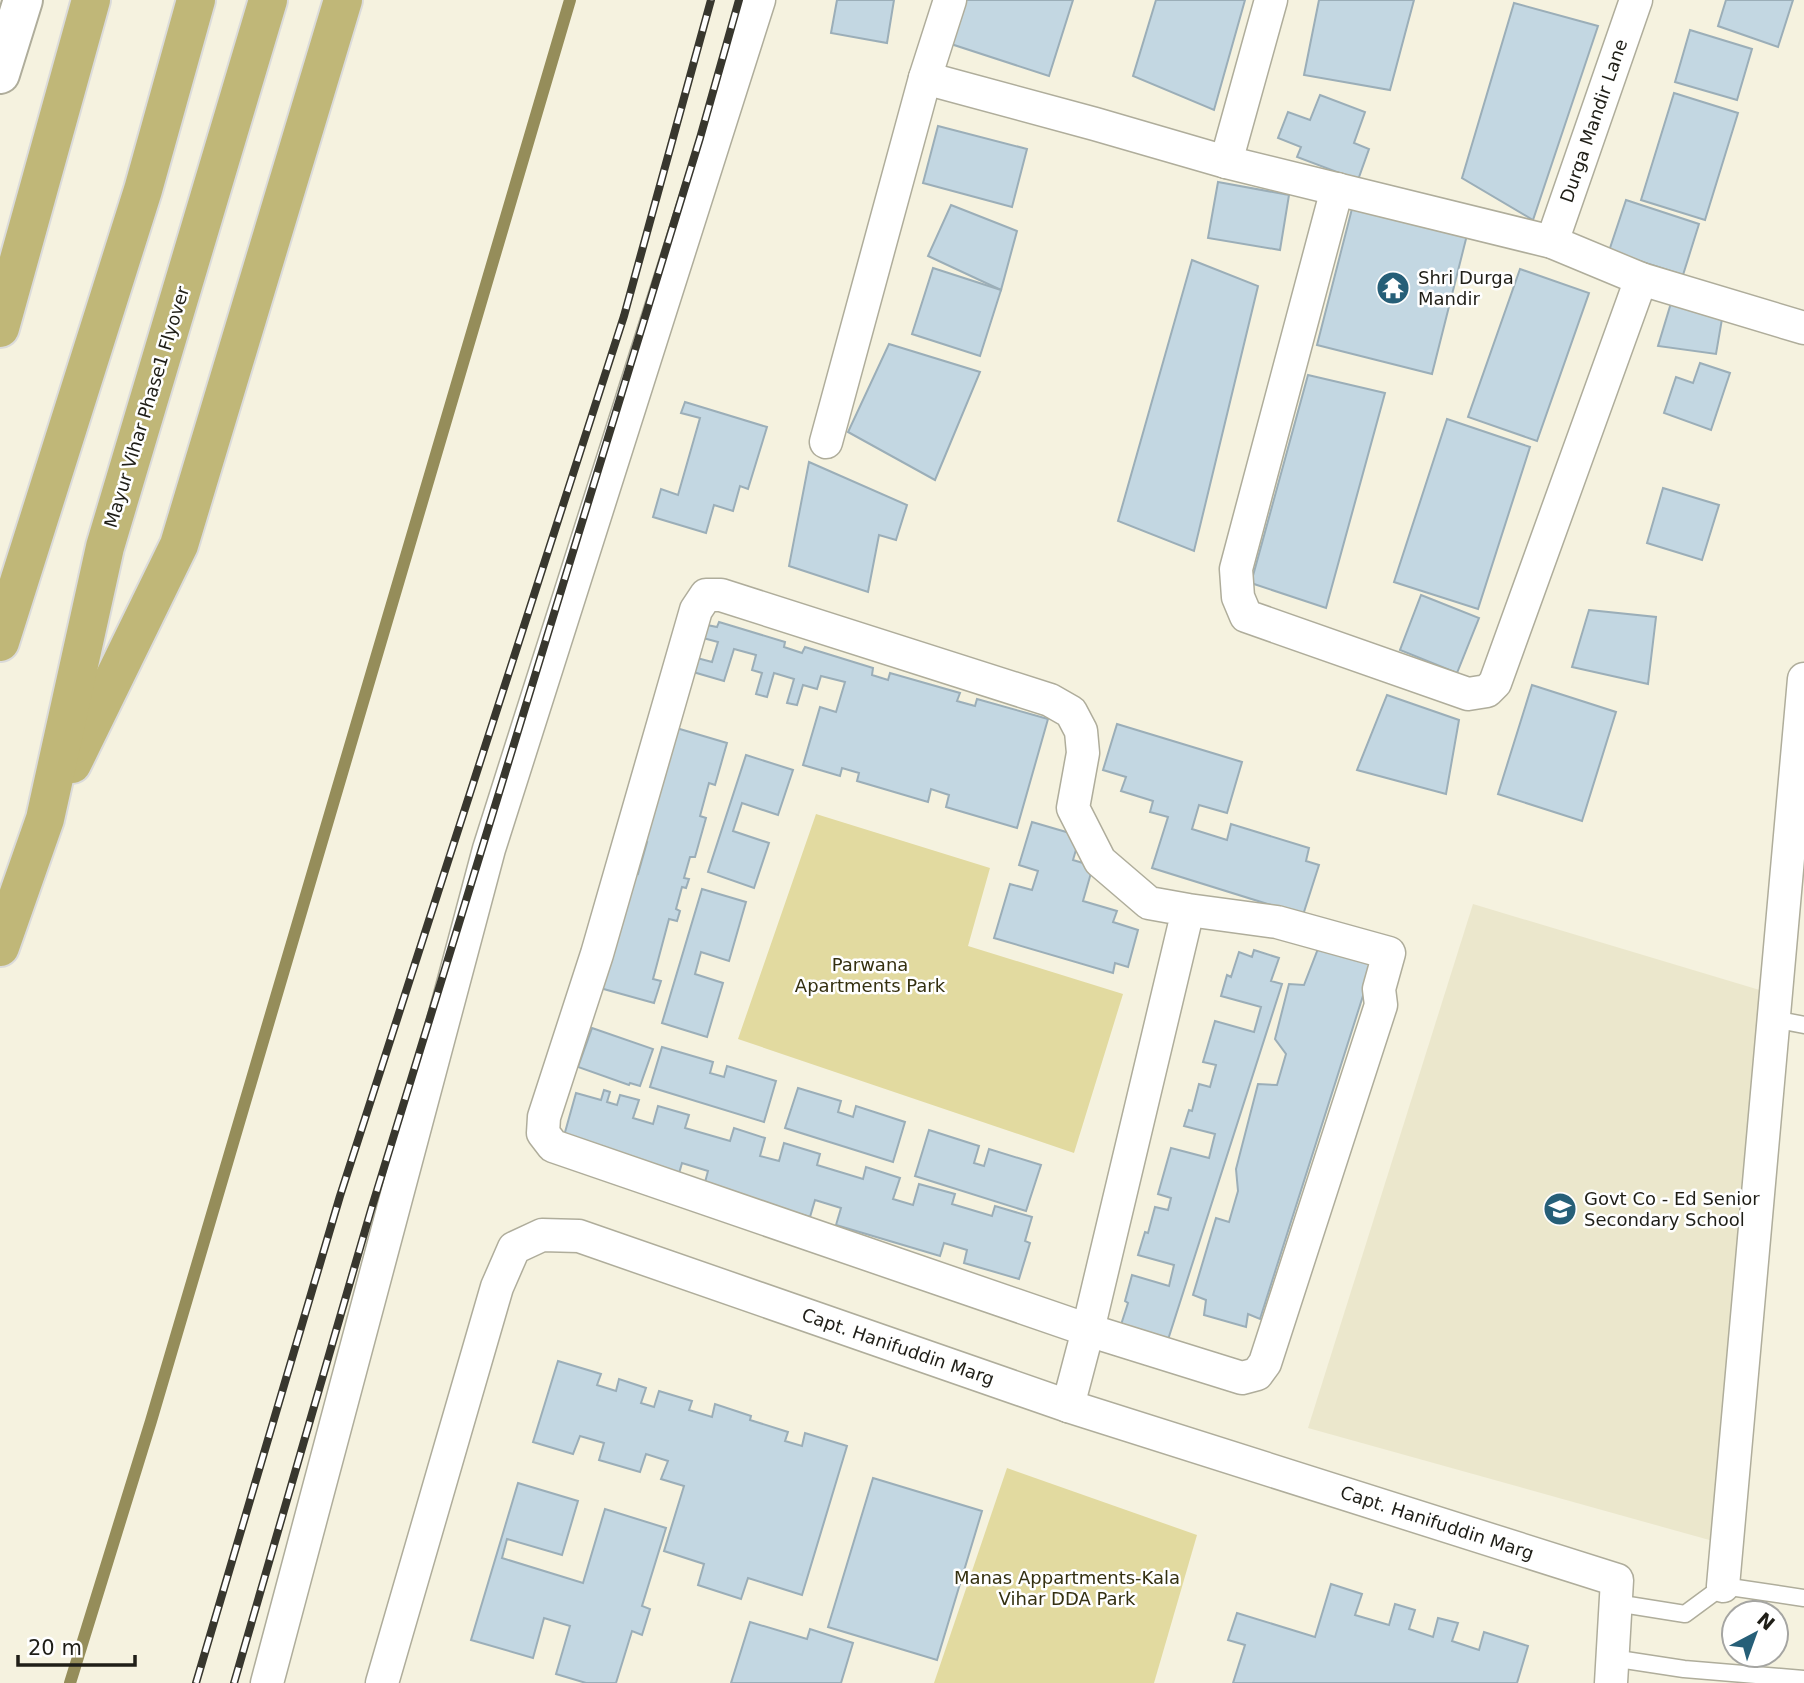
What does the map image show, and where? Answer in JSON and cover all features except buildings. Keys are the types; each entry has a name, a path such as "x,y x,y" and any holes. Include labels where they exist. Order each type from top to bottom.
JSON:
{"highway":[{"path":"0,328 91,0"},
{"path":"0,642 143,190 195,0"},
{"name":"Mayur Vihar Phase1 Flyover","path":"44,820 105,547 268,0"},
{"path":"0,947 44,820 179,545 343,0"}],"street":[{"path":"0,74 23,0"},
{"path":"267,1683 489,849 759,0"},
{"path":"826,442 925,78 950,0"},
{"path":"1226,162 1271,0"},
{"name":"Durga Mandir Lane","path":"1552,242 1636,0"},
{"path":"925,78 1226,162 1552,242 1641,279 1804,328"},
{"path":"1337,189 1236,569 1238,597 1246,617 1468,694 1487,691 1495,683 1641,279"},
{"path":"721,594 1050,700 1071,712 1081,731 1083,752 1073,807 1100,861 1149,903 1188,910 1276,922 1389,953 1379,989 1381,1004 1265,1363 1257,1374 1242,1378 1088,1330 552,1146 543,1133 544,1117 597,954 696,610 706,595 721,594"},
{"path":"1723,1586 1804,679"},
{"path":"1068,1406 1188,910"},
{"name":"Capt. Hanifuddin Marg","path":"382,1683 497,1287 514,1248 542,1235 579,1236 1068,1406 1617,1580 1611,1670"}],"lane":[{"path":"1773,1019 1804,1025"},
{"path":"1616,1603 1685,1614 1723,1586 1804,1598"},
{"path":"1611,1670 1684,1669 1804,1679"}],"shaded area":[{"name":"Govt Co - Ed Senior Secondary School","path":"1473,904 1763,991 1713,1541 1308,1428"}],"green space":[{"name":"Parwana Apartments Park","path":"816,814 990,868 968,946 1123,994 1074,1153 738,1039"},
{"name":"Manas Appartments-Kala Vihar DDA Park","path":"1007,1468 1197,1535 1154,1683 934,1683"}],"waterway":[{"path":"70,1683 151,1421 570,0"}],"railway":[{"path":"196,1683 340,1196 624,316 711,0"},
{"path":"234,1683 371,1210 700,138 739,0"}],"place":[{"name":"Shri Durga Mandir","path":"1393,288"},
{"name":"Govt Co - Ed Senior Secondary School","path":"1560,1209"}]}
